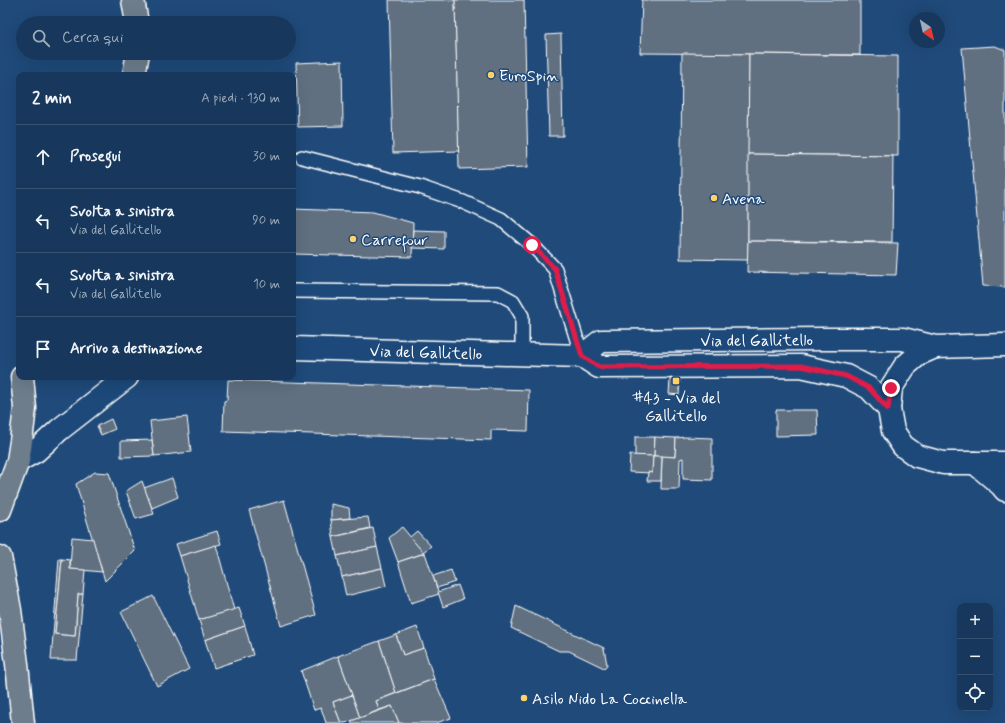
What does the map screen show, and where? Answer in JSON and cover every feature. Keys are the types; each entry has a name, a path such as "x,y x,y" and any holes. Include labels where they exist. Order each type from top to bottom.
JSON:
{"main road":[{"path":"133,0 136,16"},
{"path":"135,72 137,60"},
{"path":"0,510 18,461 25,408 22,380"},
{"path":"0,557 10,610 23,723"}],"street":[{"name":"Via del Gallitello","path":"582,356 600,341 903,339 935,347 1005,345"},
{"name":"Via del Gallitello","path":"935,347 919,354 905,366 891,388 888,409 893,431 903,446 917,456 943,463 1005,462"},
{"name":"Via del Gallitello","path":"296,348 582,356 599,367 801,366 846,376 869,388 888,409"},
{"path":"18,461 36,451 123,380"},
{"path":"975,463 1005,490"}],"lane":[{"path":"302,157 420,187 463,202 501,219 532,245 555,269 582,356"},
{"path":"296,291 498,292 513,301 522,316 522,354"}],"building":[{"path":"389,0 455,0 459,151 393,153"},
{"name":"EuroSpin","path":"455,0 524,0 528,167 459,169"},
{"path":"642,0 860,0 860,55 640,53"},
{"path":"561,34 563,136 549,136 546,35"},
{"path":"995,46 1005,50 1005,287 983,286 962,48"},
{"name":"Avena","path":"682,53 749,54 748,260 680,259"},
{"path":"749,54 898,56 898,156 748,154"},
{"path":"342,61 343,126 298,127 296,63"},
{"path":"748,154 893,156 892,242 748,241"},
{"name":"Carrefour","path":"296,209 373,212 413,223 412,257 296,254"},
{"path":"413,230 444,231 444,249 412,248"},
{"path":"748,241 898,243 896,275 747,272"},
{"path":"680,378 679,395 669,394 670,379"},
{"path":"228,380 529,390 528,431 491,430 491,440 223,431 224,401 227,400"},
{"path":"776,410 817,410 818,435 776,436"},
{"path":"187,417 191,452 154,456 150,421"},
{"path":"111,419 115,429 101,435 97,426"},
{"path":"635,437 655,437 654,456 635,456"},
{"path":"655,437 676,438 675,457 654,456"},
{"path":"676,438 712,438 712,480 683,479 683,458 680,459 679,489 661,489 662,456 675,457"},
{"path":"152,440 154,456 121,457 121,441"},
{"path":"630,455 653,456 652,473 629,472"},
{"path":"653,456 662,456 661,481 647,481 648,472 652,473"},
{"path":"95,472 109,473 135,551 105,581 76,484"},
{"path":"172,478 178,497 152,508 144,488"},
{"path":"142,481 154,514 136,519 126,491"},
{"path":"284,500 316,615 281,626 249,510"},
{"path":"331,504 349,508 350,518 331,520"},
{"path":"368,517 370,528 333,537 331,520"},
{"path":"402,527 424,553 398,562 389,538"},
{"path":"373,528 377,547 337,556 333,537"},
{"path":"217,531 221,544 180,556 176,544"},
{"path":"417,531 431,546 423,552 410,537"},
{"path":"72,537 93,539 102,572 70,569"},
{"path":"216,545 234,610 199,620 180,556"},
{"path":"377,547 382,568 342,577 337,556"},
{"path":"425,553 439,594 411,603 398,562"},
{"path":"59,559 62,559 55,634 75,636 78,594 83,594 77,660 51,660"},
{"path":"62,559 70,560 70,569 85,570 83,594 78,594 75,636 55,634"},
{"path":"382,568 386,586 346,596 342,577"},
{"path":"451,570 455,582 437,588 433,576"},
{"path":"458,585 463,599 443,607 438,592"},
{"path":"153,596 189,669 157,686 121,612"},
{"path":"516,606 604,648 607,665 604,668 569,651 559,651 511,628"},
{"path":"239,608 245,626 205,640 199,620"},
{"path":"245,626 253,655 214,668 205,640"},
{"path":"417,627 424,648 403,655 396,635"},
{"path":"396,635 403,655 424,648 434,679 396,693 379,641"},
{"path":"379,641 396,693 376,701 379,710 360,718 338,656"},
{"path":"338,656 352,695 333,702 341,723 326,723 321,708 314,710 301,671"},
{"path":"434,679 451,718 436,723 399,723 392,706 379,710 376,701"},
{"path":"352,695 360,718 341,723 333,702"},
{"path":"392,706 399,723 352,723 351,721"}],"place":[{"name":"EuroSpin","path":"491,75"},
{"name":"Avena","path":"714,198"},
{"name":"Carrefour","path":"353,239"},
{"name":"#43 - Via del Gallitello","path":"676,381"},
{"name":"Asilo Nido La Coccinella","path":"524,698"}],"route":[{"path":"532,245 555,269 582,356 599,367 758,365 801,366 846,376 869,388 888,409 891,388"}]}
